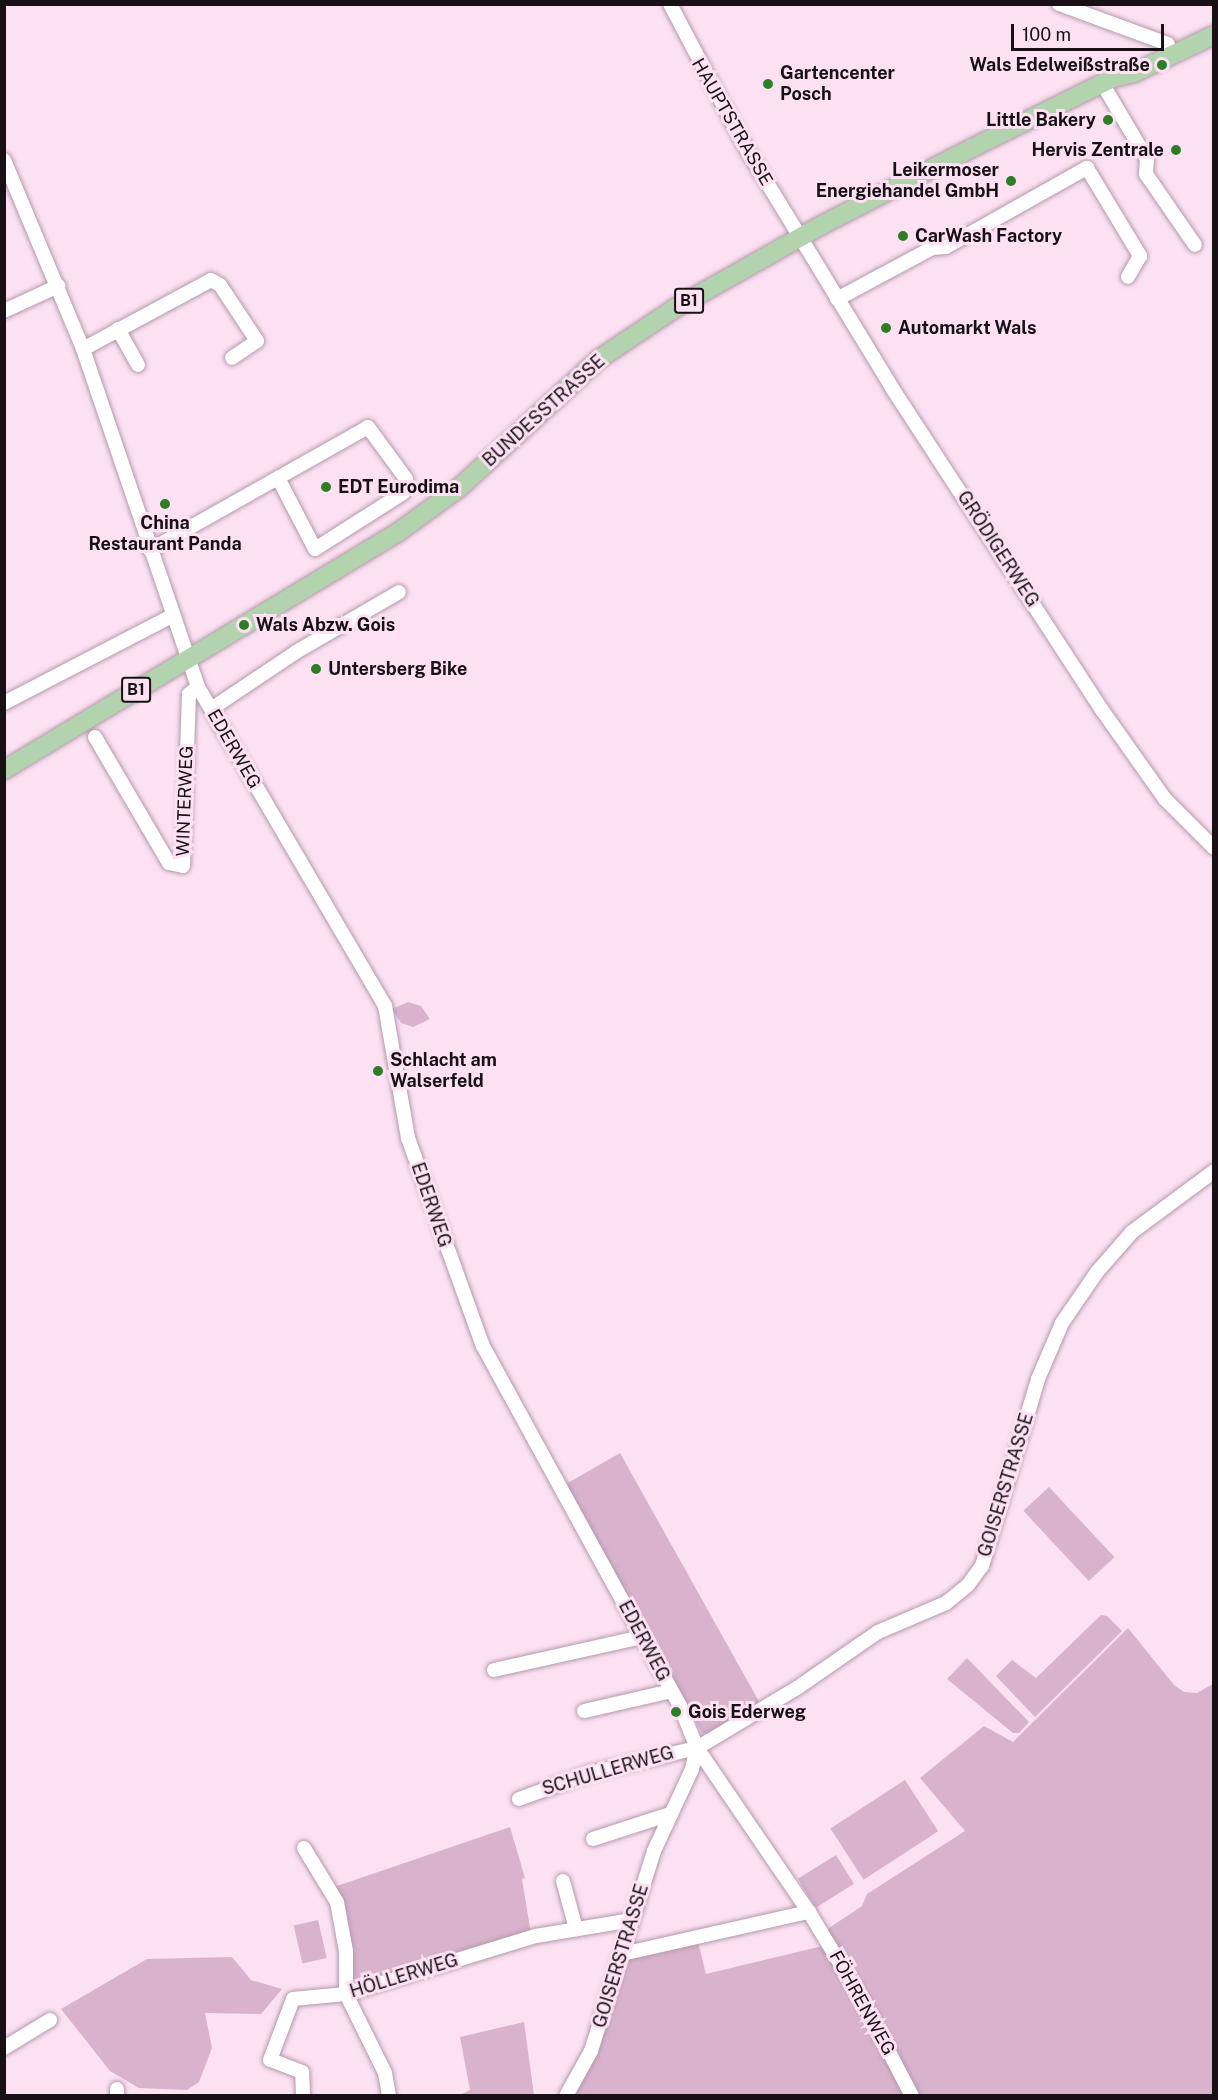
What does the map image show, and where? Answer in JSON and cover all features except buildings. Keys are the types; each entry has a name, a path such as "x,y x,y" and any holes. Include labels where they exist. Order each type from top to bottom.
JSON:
{"main road":[{"name":"BUNDESSTRASSE","path":"4,770 397,533 459,488 606,353 677,307 800,238 1108,80 1125,67 1214,21"},
{"name":"BUNDESSTRASSE","path":"1108,80 1134,73 1214,35"}],"street":[{"name":"HAUPTSTRASSE","path":"670,4 703,72 800,238"},
{"path":"1059,4 1168,44"},
{"path":"1108,80 1147,159 1146,174 1195,245"},
{"name":"EDERWEG","path":"4,160 83,349 198,687 379,993 392,1036 408,1138 473,1322 642,1636 698,1748"},
{"path":"837,299 932,248 946,247 1087,168 1140,255 1128,277"},
{"name":"GRÖDIGERWEG","path":"800,238 1102,710 1165,799 1214,848"},
{"path":"83,349 211,280 220,285 257,341 232,358"},
{"path":"4,311 58,286"},
{"path":"117,329 138,365"},
{"path":"150,550 368,427 406,479 403,493 315,549 278,478"},
{"path":"211,709 296,652 399,592"},
{"path":"4,703 172,616"},
{"name":"WINTERWEG","path":"95,737 169,863 183,866 189,694 198,687"},
{"name":"GOISERSTRASSE","path":"566,2096 591,2051 632,1920 670,1814 692,1769 698,1748 797,1688 878,1632 946,1603 968,1585 982,1566 1038,1379 1062,1323 1097,1272 1132,1232 1214,1172"},
{"path":"494,1670 642,1636"},
{"path":"584,1710 671,1691"},
{"name":"SCHULLERWEG","path":"519,1799 590,1773 698,1748"},
{"name":"FÖHRENWEG","path":"698,1748 809,1912 862,2000 912,2096"},
{"path":"593,1839 670,1814"},
{"path":"304,1848 337,1902 346,1951 346,1994 385,2073 389,2096"},
{"path":"563,1881 576,1929"},
{"path":"622,1954 809,1912"},
{"name":"HÖLLERWEG","path":"303,2096 302,2072 270,2060 293,2000 346,1994 536,1936 632,1920"},
{"path":"4,2048 50,2020"}],"shaded area":[{"path":"408,1002 421,1006 430,1019 413,1027 401,1023 392,1009"},
{"path":"620,1453 761,1705 713,1736 702,1733 566,1484"},
{"path":"1049,1487 1114,1557 1089,1581 1023,1511"},
{"path":"1101,1615 1107,1616 1122,1631 1035,1717 996,1676 1012,1660 1036,1678"},
{"path":"1128,1628 1174,1685 1184,1692 1197,1693 1213,1684 1213,2095 572,2096 595,2056 626,1959 698,1942 706,1974 831,1944 823,1932 862,1906 867,1894 965,1831 920,1778 984,1726 1013,1742"},
{"path":"967,1658 1029,1722 1019,1733 1013,1733 947,1679"},
{"path":"905,1780 938,1831 864,1880 830,1828"},
{"path":"510,1827 525,1878 522,1879 532,1940 350,1988 331,1888"},
{"path":"836,1855 854,1884 816,1908 798,1879"},
{"path":"318,1920 327,1958 302,1964 294,1926"},
{"path":"232,1957 251,1980 282,1989 261,2014 205,2013 212,2048 199,2082 187,2090 139,2088 110,2071 61,2009 147,1959"},
{"path":"524,2022 534,2095 460,2095 470,2090 460,2037"}],"place":[{"name":"Wals Edelweißstraße","path":"1162,65"},
{"name":"Gartencenter Posch","path":"768,84"},
{"name":"Little Bakery","path":"1108,120"},
{"name":"Hervis Zentrale","path":"1176,150"},
{"name":"Leikermoser Energiehandel GmbH","path":"1011,181"},
{"name":"CarWash Factory","path":"903,236"},
{"name":"Automarkt Wals","path":"886,328"},
{"name":"EDT Eurodima","path":"326,487"},
{"name":"China Restaurant Panda","path":"165,504"},
{"name":"Wals Abzw. Gois","path":"244,625"},
{"name":"Untersberg Bike","path":"316,669"},
{"name":"Schlacht am Walserfeld","path":"378,1071"},
{"name":"Gois Ederweg","path":"676,1712"}]}
